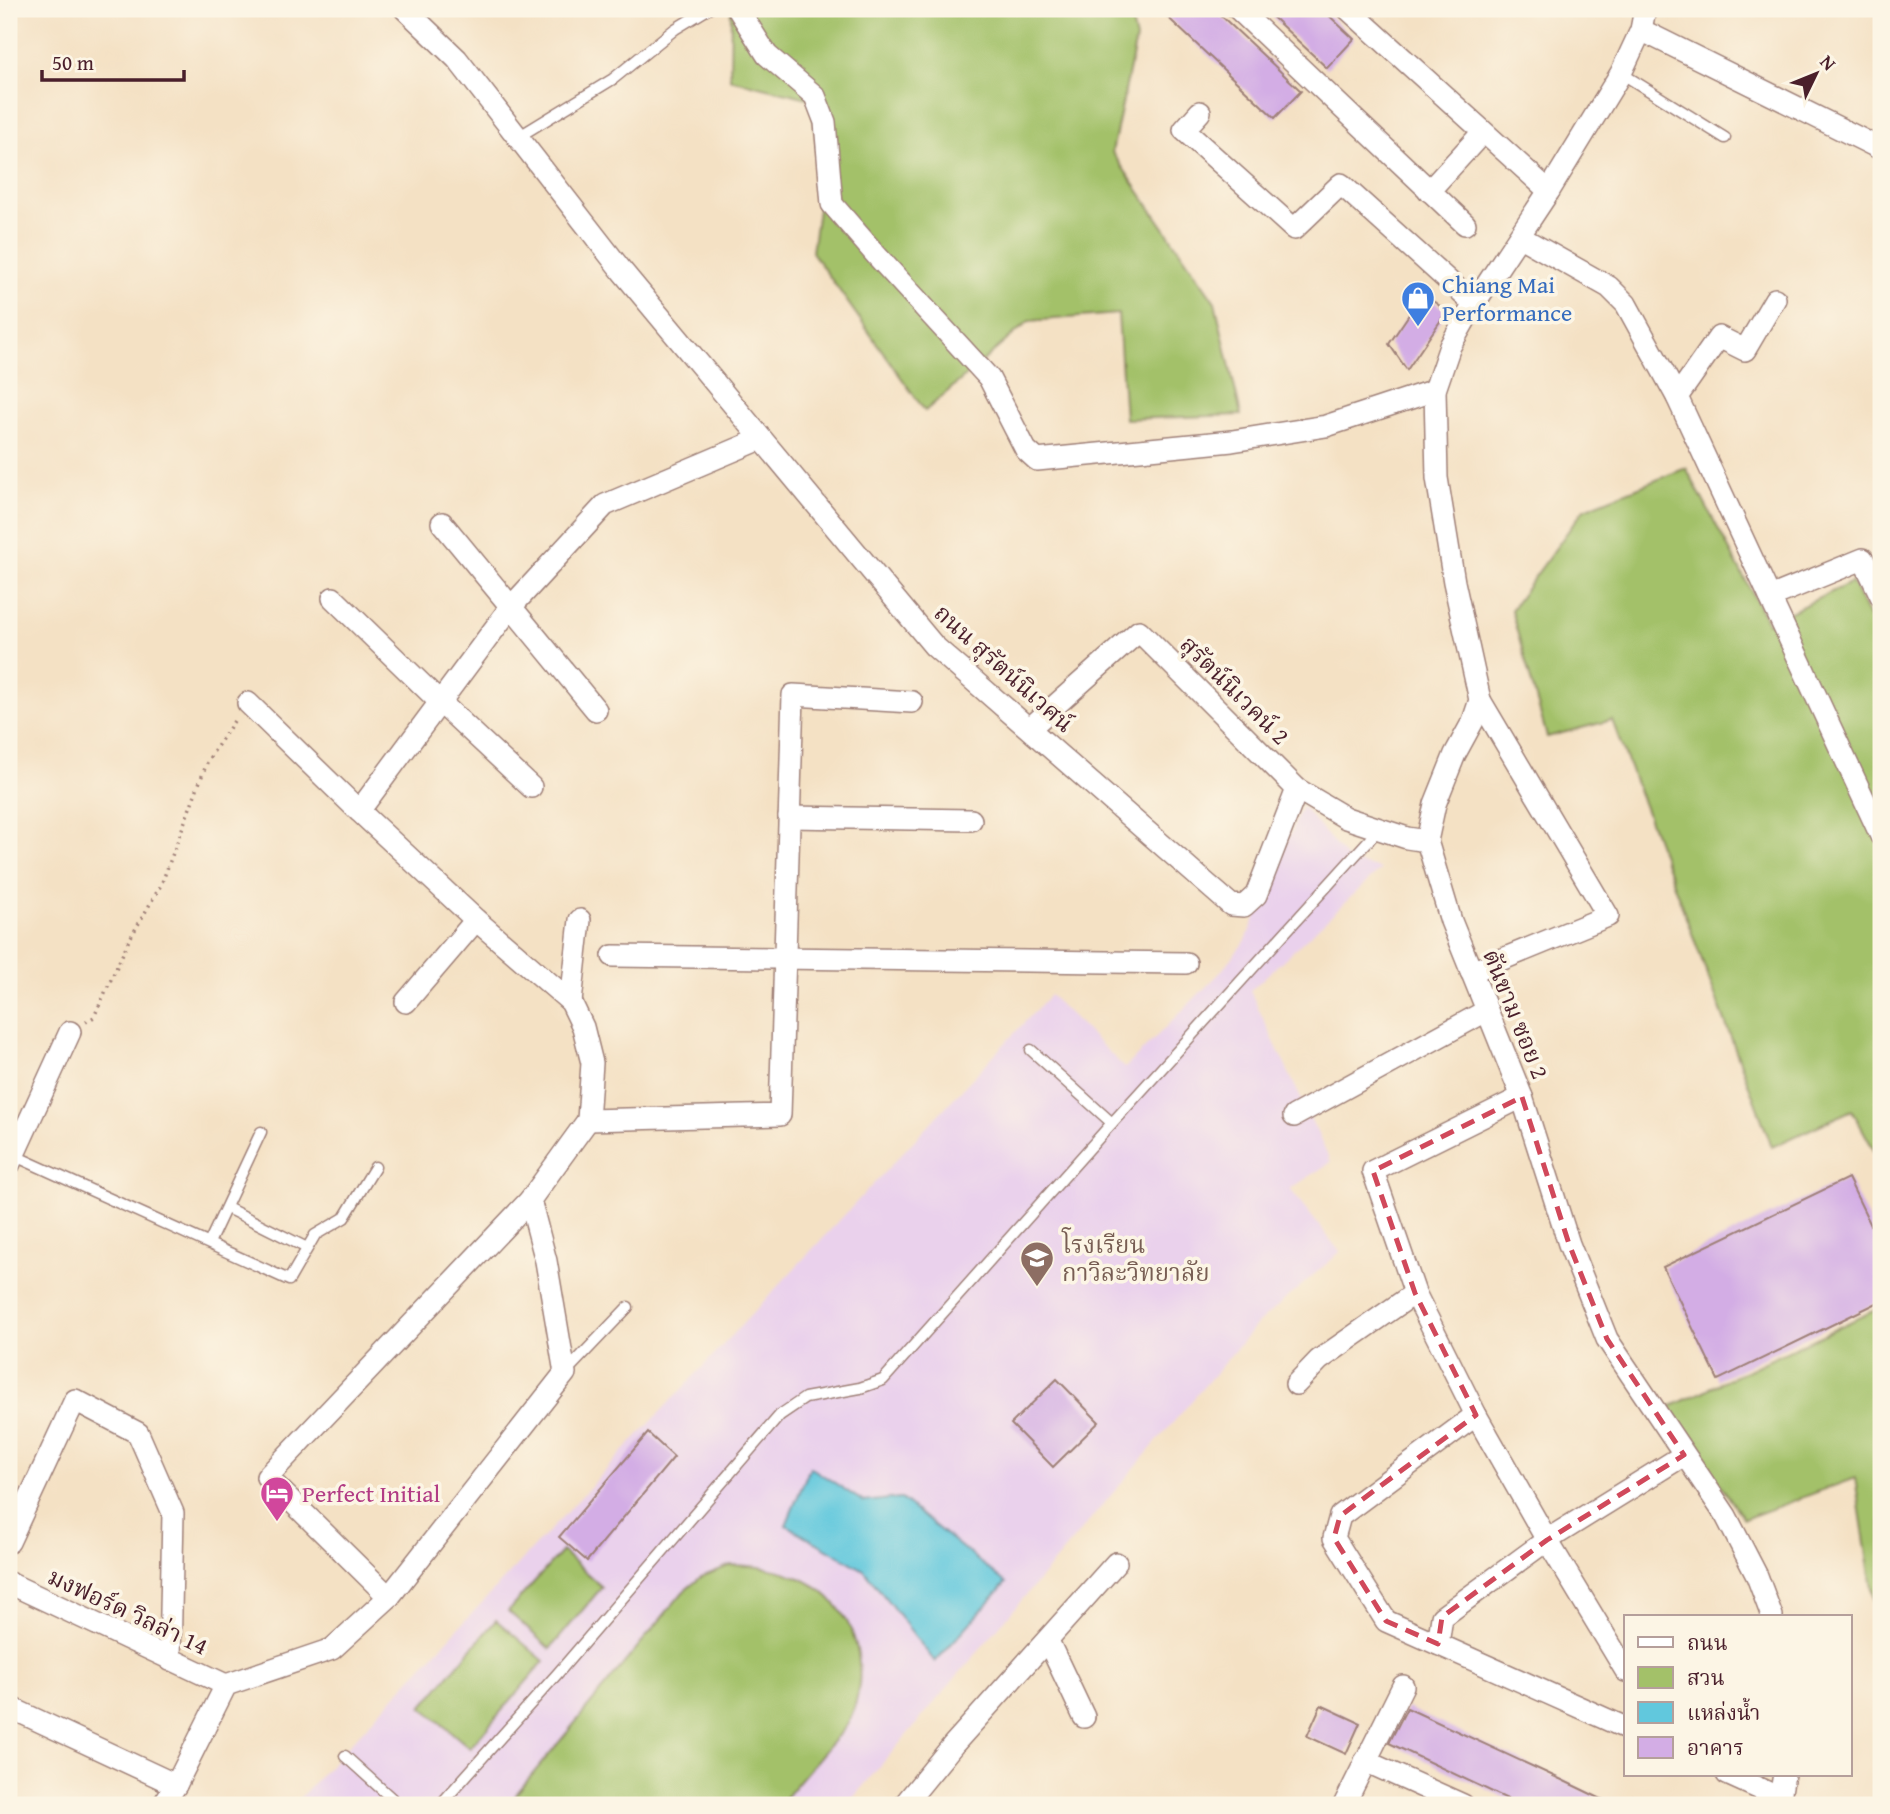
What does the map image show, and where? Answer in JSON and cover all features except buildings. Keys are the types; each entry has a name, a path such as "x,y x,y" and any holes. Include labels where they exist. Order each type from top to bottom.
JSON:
{"street":[{"name":"ถนน สุรัตน์นิเวศน์","path":"405,9 457,59 622,271 934,646 1231,905 1244,906 1256,895 1297,789"},
{"path":"738,9 767,55 815,96 825,122 832,204 989,378 1026,450 1037,460 1232,441 1326,426 1435,390"},
{"path":"1238,9 1465,224"},
{"path":"1348,9 1549,191"},
{"path":"1471,972 1608,916 1480,700 1454,582 1437,478 1435,390 1450,346 1621,73 1643,19 1881,149"},
{"path":"1200,113 1184,130 1294,229 1341,184 1474,304"},
{"path":"1429,191 1483,132"},
{"path":"1520,237 1609,287 1626,304 1677,397 1881,836"},
{"path":"1677,397 1719,337 1745,350 1774,299"},
{"path":"359,811 510,608 605,505 761,439"},
{"path":"442,523 596,710"},
{"path":"1770,597 1863,559 1881,596"},
{"path":"333,598 531,787"},
{"name":"สุรัตน์นิเวคน์ 2","path":"1030,728 1139,631 1297,789 1346,818 1407,838 1427,841"},
{"path":"588,1120 780,1115 793,695 912,702"},
{"name":"ตันขาม ซอย 2","path":"1480,700 1435,804 1427,841 1451,921 1522,1097 1569,1244 1607,1339 1726,1516 1757,1576 1772,1615"},
{"path":"248,703 359,811 571,1002 583,1027 592,1063 588,1120 530,1200 267,1477 389,1597"},
{"path":"789,817 971,820"},
{"path":"406,1002 477,920"},
{"path":"571,1002 580,920"},
{"path":"613,956 1186,963"},
{"path":"1294,1116 1486,1011"},
{"path":"11,1160 17,1125 70,1032"},
{"path":"1522,1097 1373,1171 1415,1293 1476,1415 1547,1541 1624,1668"},
{"path":"163,1805 176,1785 226,1685 332,1649 389,1597 565,1373 546,1261 530,1200"},
{"path":"1296,1384 1319,1360 1415,1293"},
{"path":"9,1542 75,1400 138,1433 173,1513 170,1660"},
{"path":"1476,1415 1340,1516 1334,1538 1386,1621 1624,1727"},
{"path":"1438,1644 1442,1616 1547,1541 1684,1455"},
{"path":"904,1805 953,1745 1116,1563"},
{"name":"มงฟอร์ด วิลล่า 14","path":"9,1583 226,1685"},
{"path":"1048,1641 1084,1717"},
{"path":"1344,1805 1403,1686"},
{"path":"9,1707 176,1785"},
{"path":"1365,1761 1463,1805"},
{"path":"1731,1776 1778,1802 1784,1776"}],"lane":[{"path":"518,137 613,79 675,29 708,9"},
{"path":"1621,73 1725,138"},
{"path":"440,1805 558,1673 780,1415 805,1398 860,1388 884,1380 1112,1123 1379,829"},
{"path":"1031,1050 1112,1123"},
{"path":"209,1243 261,1132"},
{"path":"11,1160 209,1243 289,1280 315,1235 344,1218 375,1167"},
{"path":"227,1208 307,1248"},
{"path":"565,1373 628,1307"},
{"path":"345,1756 399,1805"}],"path":[{"path":"70,1032 94,1017 128,942 161,885 208,760 241,709 248,703"}],"highlighted area":[{"path":"1522,1097 1569,1244 1607,1339 1684,1455 1547,1540 1442,1617 1438,1644 1386,1621 1334,1538 1340,1516 1476,1415 1415,1293 1373,1171"}],"shaded area":[{"name":"โรงเรียน กาวิละวิทยาลัย","path":"1302,806 1349,861 1381,869 1250,991 1331,1162 1290,1189 1340,1252 1258,1323 847,1805 293,1805 1050,995 1125,1068 1219,974 1246,940"}],"green space":[{"path":"731,9 1129,9 1136,39 1112,152 1215,302 1241,415 1125,419 1118,314 1029,321 925,411 812,252 821,188 812,99 730,79"},
{"path":"1686,468 1768,623 1852,582 1881,641 1881,1163 1852,1110 1772,1147 1612,720 1547,737 1511,610 1584,509"},
{"path":"1881,1307 1881,1647 1855,1478 1744,1519 1668,1408"},
{"path":"562,1551 602,1587 550,1649 508,1611"},
{"path":"731,1565 768,1568 786,1573 822,1591 837,1606 848,1623 859,1662 859,1683 848,1723 779,1805 512,1805 517,1793 683,1592 701,1577"},
{"path":"496,1620 544,1661 470,1748 422,1707"}],"water":[{"path":"810,1467 864,1502 900,1498 1006,1583 935,1662 864,1570 786,1525"}],"place":[{"name":"Chiang Mai Performance","path":"1418,328"},
{"name":"โรงเรียน กาวิละวิทยาลัย","path":"1037,1288"},
{"name":"Perfect Initial","path":"277,1523"}]}
